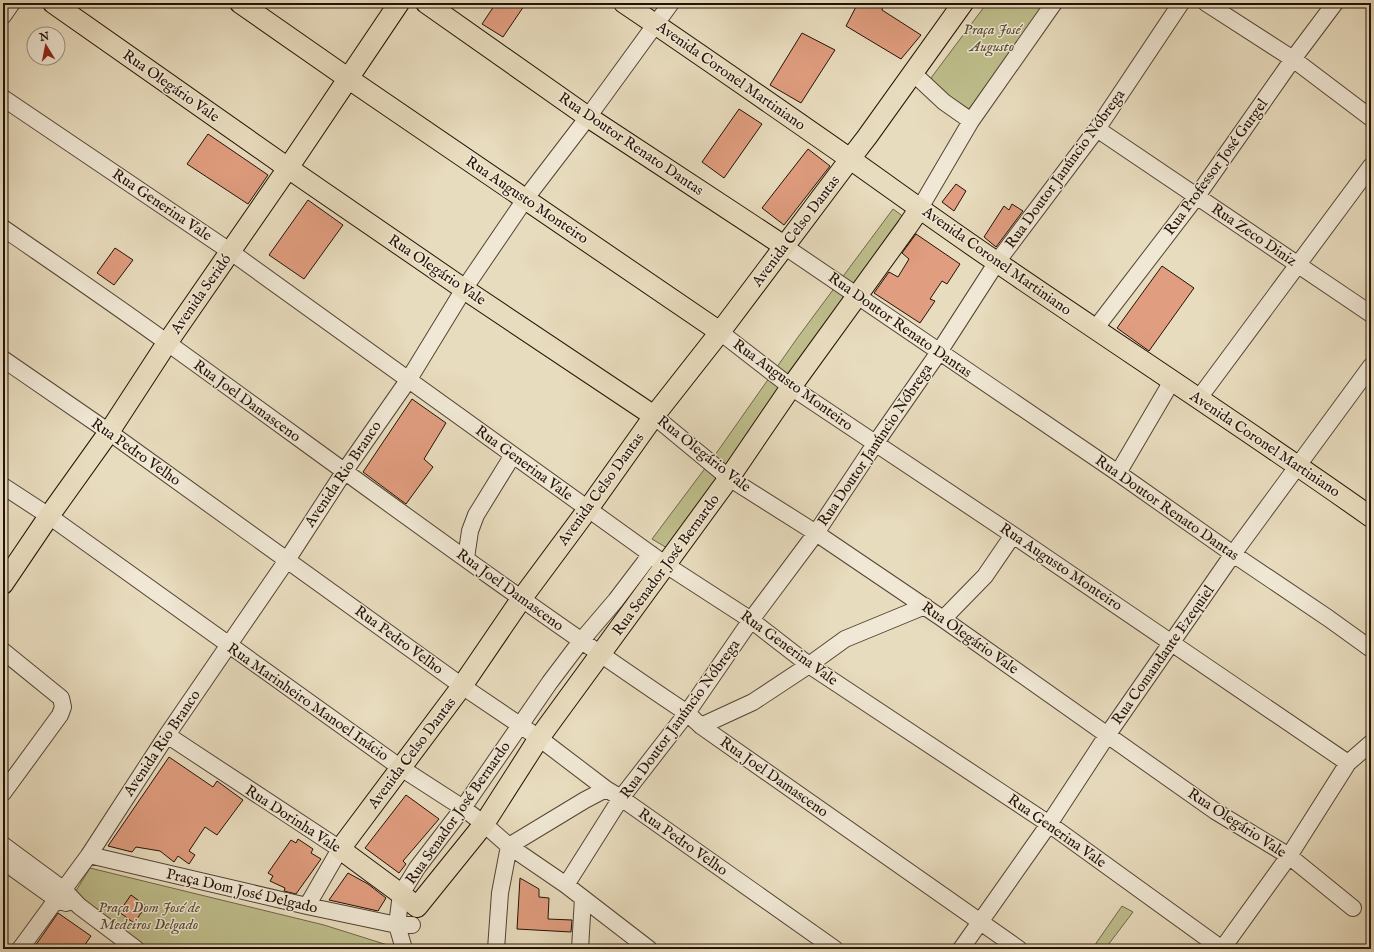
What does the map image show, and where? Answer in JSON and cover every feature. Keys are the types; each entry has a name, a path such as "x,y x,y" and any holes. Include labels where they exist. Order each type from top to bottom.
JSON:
{"main road":[{"name":"Rua Olegário Vale","path":"53,3 288,168 464,289 654,416"},
{"name":"Rua Augusto Monteiro","path":"240,3 720,332"},
{"name":"Avenida Seridó","path":"3,584 109,432 167,343 231,252 399,3"},
{"name":"Rua Doutor Renato Dantas","path":"426,3 588,117 784,246"},
{"name":"Avenida Coronel Martiniano","path":"624,3 997,262 1199,398 1240,428 1371,517"},
{"name":"Avenida Celso Dantas","path":"340,849 462,686 522,598 654,416 720,332 868,137 963,3"},
{"name":"Rua Senador José Bernardo","path":"417,907 484,824 539,738 600,654 624,605 658,559 729,478 791,388 920,208"},
{"name":"Rua Dorinha Vale","path":"340,849 417,907"}],"street":[{"path":"3,16 12,3"},
{"name":"Avenida Rio Branco","path":"20,949 88,855 167,735 287,560 344,472 409,379 464,289 526,198 588,117 671,3"},
{"name":"Rua Senador José Bernardo","path":"920,208 971,121 1054,3"},
{"name":"Rua Doutor Janúncio Nóbrega","path":"566,885 621,798 687,713 751,620 816,533 997,262 1098,129 1181,3"},
{"path":"1206,3 1293,58 1371,118"},
{"name":"Rua Professor José Gurgel","path":"1094,328 1197,196 1293,58 1335,3"},
{"path":"913,73 944,102 971,121"},
{"name":"Rua Generina Vale","path":"3,98 231,252 658,559 751,620 809,665 1049,824 1222,949"},
{"name":"Rua Zeco Diniz","path":"1098,129 1371,314"},
{"path":"1199,398 1371,166"},
{"name":"Rua Joel Damasceno","path":"3,228 167,343 344,472 581,641 687,713 701,726 1019,949"},
{"name":"Rua Doutor Renato Dantas","path":"784,246 1118,473 1371,649"},
{"name":"Rua Augusto Monteiro","path":"720,332 791,388 1172,642 1348,763"},
{"name":"Rua Pedro Velho","path":"3,359 109,432 462,686 539,738 606,789 621,798 835,949"},
{"name":"Rua Comandante Ezequiel","path":"961,949 1049,824 1108,734 1233,554 1371,366"},
{"path":"1118,473 1172,380"},
{"name":"Rua Olegário Vale","path":"654,416 729,478 816,533 925,606 1215,811 1289,856 1353,908"},
{"path":"466,558 468,539 476,515 513,455"},
{"name":"Rua Marinheiro Manoel Inácio","path":"3,486 49,516 401,768 463,808 509,846 566,885 649,949"},
{"path":"943,619 985,576 1013,535"},
{"name":"Rua Senador José Bernardo","path":"404,949 404,925 401,894 417,868 463,808 519,725 581,641 624,605"},
{"path":"701,726 753,702 845,639 925,606"},
{"path":"3,651 61,698 63,703 63,710 60,716 3,794"},
{"path":"550,682 569,697"},
{"name":"Rua Dorinha Vale","path":"167,735 340,849"},
{"path":"1222,949 1289,856 1348,763 1371,743"},
{"path":"492,766 513,779"},
{"path":"496,949 500,893 509,846 606,789"},
{"name":"Avenida Celso Dantas","path":"307,906 340,849"},
{"path":"428,854 448,869"},
{"path":"6,855 60,895 79,906 136,949"},
{"name":"Praça Dom José Delgado","path":"88,855 307,906 404,925"},
{"path":"580,949 583,898"},
{"name":"Rua Senador José Bernardo","path":"404,925 417,907"}],"green space":[{"name":"Praça José Augusto","path":"987,3 1047,3 969,109 928,82"},
{"path":"893,209 908,220 672,551 652,539 715,455 798,337"},
{"name":"Praça Dom José de Medeiros Delgado","path":"90,868 324,925 397,949 140,949 71,899"},
{"path":"1122,906 1133,912 1105,949 1092,949"}],"building":[{"path":"496,3 526,3 503,37 482,24"},
{"path":"858,3 883,3 882,10 921,35 901,59 846,26"},
{"path":"802,33 835,50 801,103 770,85"},
{"path":"739,109 762,124 724,178 702,162"},
{"path":"208,134 268,175 248,204 187,164"},
{"path":"808,149 830,166 784,225 762,208"},
{"path":"956,184 966,191 954,211 942,202"},
{"path":"308,200 343,225 304,279 269,255"},
{"path":"1012,204 1023,211 996,247 984,237 1004,206 1009,210"},
{"path":"916,234 960,264 947,284 942,281 930,299 935,301 920,323 874,293 889,272 898,277 909,259 902,253"},
{"path":"115,248 133,260 114,285 97,273"},
{"path":"1162,266 1194,288 1149,351 1117,328"},
{"path":"412,399 446,423 424,459 433,467 406,504 363,472"},
{"path":"169,757 213,787 217,781 243,800 217,835 205,827 189,851 195,855 189,864 178,856 174,862 160,851 136,847 132,852 108,846"},
{"path":"406,795 439,819 403,861 406,864 399,873 365,848"},
{"path":"298,839 313,849 311,853 321,859 296,894 284,891 285,888 270,881 273,876 268,873 291,840 296,843"},
{"path":"348,873 368,884 386,898 378,911 329,900"},
{"path":"520,878 539,889 539,897 549,898 548,919 572,920 571,932 517,929"},
{"path":"131,895 146,906 134,923 119,912"},
{"path":"58,913 91,936 82,949 33,949"}]}
